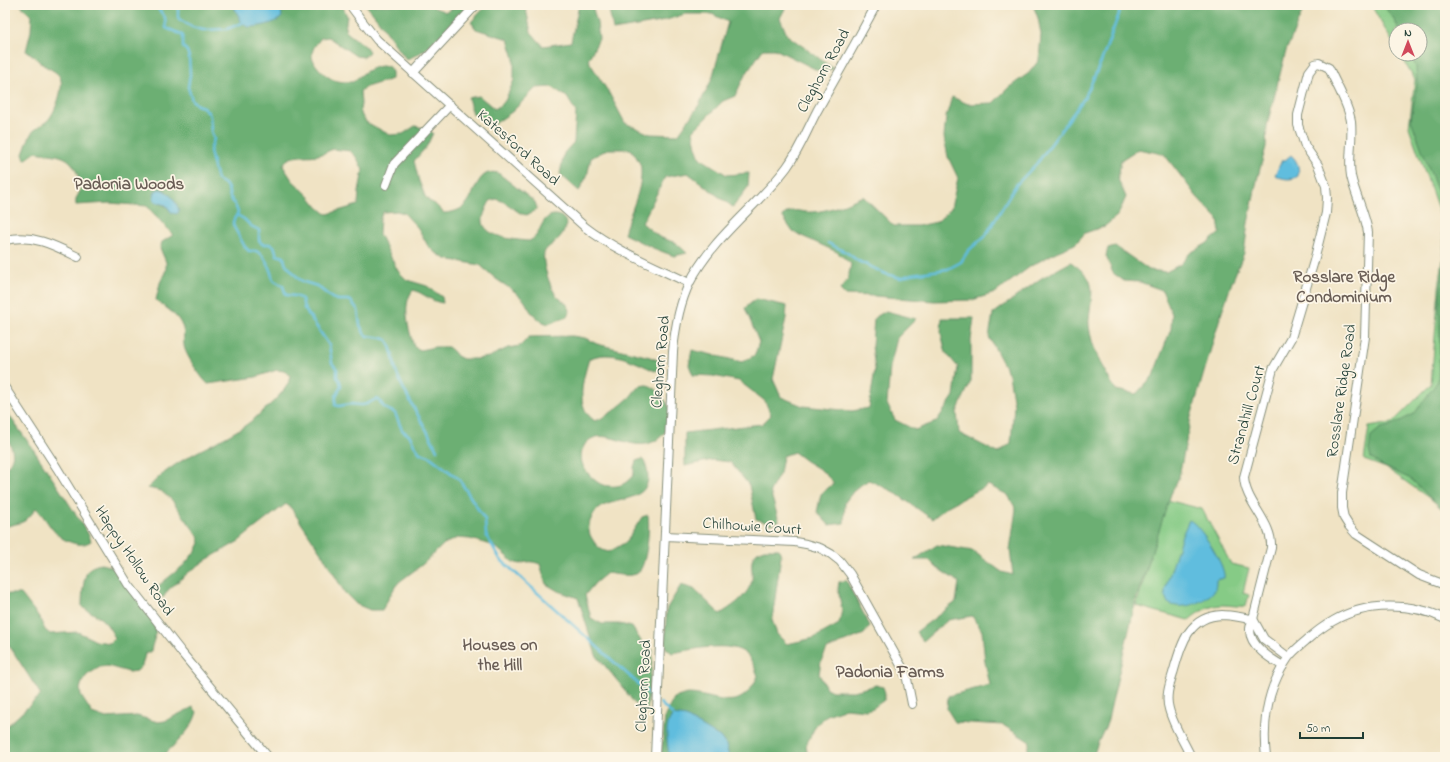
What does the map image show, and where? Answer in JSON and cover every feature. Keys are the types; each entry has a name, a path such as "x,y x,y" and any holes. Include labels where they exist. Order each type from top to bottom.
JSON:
{"street":[{"name":"Katesford Road","path":"350,5 377,40 585,226 602,239 689,283"},
{"path":"413,73 476,5"},
{"name":"Cleghorn Road","path":"655,757 675,333 679,313 689,283 704,260 776,180 800,148 816,113 876,5"},
{"name":"Rosslare Ridge Road","path":"1280,355 1291,338 1326,213 1326,186 1318,165 1305,146 1298,125 1298,115 1309,72 1315,64 1319,64 1329,68 1347,108 1352,133 1351,178 1366,220 1368,232 1366,321 1363,356 1343,481 1342,508 1344,518 1356,534 1404,566 1419,575 1445,585"},
{"path":"386,185 394,164 450,105"},
{"path":"5,240 21,238 43,241 78,257"},
{"name":"Strandhill Court","path":"1280,355 1273,369 1244,477 1246,490 1268,531 1271,541 1271,548 1250,629 1254,642 1265,654 1283,666"},
{"name":"Happy Hollow Road","path":"5,388 57,468 128,584 182,653 268,757"},
{"name":"Chilhowie Court","path":"665,536 795,542 820,548 831,554 850,574 902,667 907,679 912,704"},
{"path":"1266,757 1264,738 1267,706 1272,690 1288,657 1317,632 1334,620 1373,608 1422,610 1445,619"},
{"path":"1190,757 1169,710 1167,701 1168,691 1180,646 1186,634 1192,627 1205,619 1222,615 1253,619 1264,639 1288,657"}],"green space":[{"path":"20,5 233,5 244,24 248,26 258,26 281,18 281,9 278,5 342,5 347,16 345,30 365,46 369,52 364,57 356,56 328,37 321,38 313,50 312,58 327,76 334,80 343,82 353,82 365,72 379,66 389,67 392,72 392,79 366,87 360,91 360,110 366,122 390,135 403,134 415,126 428,129 433,133 427,146 414,161 419,181 425,196 429,201 435,204 444,213 456,211 467,203 482,177 491,172 498,173 535,202 537,208 533,212 525,215 499,200 496,199 490,201 483,217 485,227 489,232 502,237 529,241 535,237 548,217 556,215 563,218 567,225 566,228 562,235 546,250 544,260 546,273 556,295 567,305 570,311 567,317 548,324 541,321 531,312 524,300 514,291 496,279 480,265 446,259 433,251 428,246 418,228 404,213 397,211 383,212 380,218 379,234 398,271 407,280 427,286 442,297 443,303 435,301 413,290 409,296 407,303 408,325 414,347 420,350 435,347 448,347 457,356 463,359 476,359 489,357 508,348 520,346 529,337 572,336 585,338 597,344 650,357 662,362 662,368 655,371 631,360 614,356 605,355 589,359 584,375 582,392 584,408 588,415 595,421 613,411 630,397 640,386 645,385 655,388 665,400 671,413 670,424 666,431 658,439 650,443 634,444 611,438 596,437 588,441 583,447 581,455 585,470 603,485 617,486 624,484 634,474 636,461 642,459 645,463 648,476 647,484 644,490 632,497 610,503 599,508 589,524 589,532 596,545 609,552 626,542 642,517 648,515 649,528 643,565 640,571 633,575 607,573 595,583 585,595 591,618 602,624 620,624 632,627 643,644 653,650 647,710 642,713 596,655 578,598 558,591 546,584 540,564 527,562 520,564 513,562 497,548 470,539 457,538 444,544 423,564 399,582 382,610 370,610 356,604 345,593 322,554 291,508 286,504 239,541 206,560 189,572 168,590 163,598 156,592 158,586 184,565 200,543 198,536 172,500 161,491 148,488 169,469 181,461 243,427 273,402 283,391 288,384 290,375 284,371 277,370 256,377 208,384 198,372 187,354 184,345 183,329 178,318 156,300 160,283 166,270 166,262 160,248 162,242 173,235 147,206 110,203 76,205 76,200 81,185 75,169 67,159 57,155 36,152 25,160 23,154 30,136 51,117 56,106 61,87 59,75 26,51 31,31 32,15","holes":["333,149 350,151 357,158 363,170 358,205 328,214 318,207 292,180 283,166 288,159 293,157 318,155","161,189 165,190 177,204 172,213 166,206 154,201 156,191"]},
{"path":"366,5 431,5 446,12 460,5 469,5 455,22 425,50 406,59"},
{"path":"487,5 525,5 531,32 543,46 571,42 579,5 592,5 597,23 599,39 588,60 609,93 625,123 650,134 678,135 699,105 712,79 728,22 712,14 685,14 660,22 613,30 609,9 629,13 672,5 787,5 780,18 787,35 834,69 819,71 775,49 763,49 744,77 735,96 723,101 693,131 700,158 727,175 749,173 748,187 733,207 688,173 665,177 642,223 659,237 676,243 687,253 674,256 624,234 638,193 641,177 640,164 631,149 608,149 591,158 587,176 579,191 560,174 564,153 574,142 576,112 567,97 552,87 536,88 513,111 493,125 473,114 468,98 479,96 495,109 505,101 514,80 514,58 508,39 476,29 471,22"},
{"path":"1033,5 1305,5 1286,51 1267,125 1266,147 1248,223 1244,253 1232,282 1219,321 1191,417 1179,477 1171,494 1136,600 1107,723 1093,757 1026,757 1030,742 1003,725 955,722 947,709 948,696 990,685 985,662 982,631 972,616 948,620 923,641 916,632 956,602 959,582 937,568 929,560 914,560 937,545 973,551 1002,572 1013,575 1010,550 1016,509 1008,495 988,485 948,506 932,519 894,492 869,480 856,488 845,502 844,523 829,525 817,512 821,494 834,483 821,470 794,452 783,456 780,473 770,491 779,521 771,524 756,519 749,485 730,462 712,460 685,466 685,433 762,424 771,415 765,401 739,381 713,376 693,375 689,365 692,350 742,362 755,355 759,342 745,308 756,299 787,306 786,318 773,379 781,397 803,406 852,411 869,408 875,369 872,346 874,318 886,311 916,319 897,338 890,367 887,404 895,420 915,430 936,422 954,396 958,367 946,353 941,333 942,318 974,318 971,340 971,381 957,412 959,433 998,453 1011,443 1014,405 1009,375 989,337 993,314 1040,279 1071,262 1087,276 1090,281 1092,293 1089,319 1090,334 1095,351 1116,390 1136,394 1153,376 1171,329 1172,314 1162,290 1140,282 1124,281 1113,273 1106,256 1108,248 1115,246 1149,270 1166,272 1181,264 1190,253 1206,244 1220,233 1218,219 1197,197 1164,154 1138,149 1121,160 1118,179 1126,197 1118,215 1105,226 1085,233 1075,244 1056,252 1031,266 995,293 972,300 934,301 845,295 840,290 848,279 851,264 837,252 793,232 782,216 791,211 812,212 825,210 863,196 894,226 918,226 937,222 951,208 958,178 948,157 944,137 946,117 952,97 968,104 993,103 1008,88 1029,73 1039,60 1041,34 1038,18"},
{"path":"1371,5 1445,5 1445,229 1409,127 1415,79 1405,62 1428,62 1428,22 1388,22 1388,34"},
{"path":"1383,5 1445,5 1445,252 1438,193 1411,120 1417,83 1416,67 1414,62 1428,62 1428,22 1395,22"},
{"path":"1445,244 1445,509 1386,468 1364,460 1369,427 1392,423 1431,384 1439,288"},
{"path":"1445,253 1445,512 1411,479 1382,466 1371,458 1369,450 1371,436 1381,428 1390,426 1414,414 1438,381 1440,344 1439,303"},
{"path":"5,409 33,449 89,535 91,541 80,544 73,543 60,537 36,508 25,521 5,527 5,469 12,459 13,454 5,431"},
{"path":"1167,500 1202,509 1231,564 1249,568 1243,593 1249,595 1246,606 1213,606 1196,614 1189,620 1136,606"},
{"path":"764,549 779,549 781,556 772,620 777,634 787,644 814,638 839,624 842,610 838,589 839,582 846,580 870,626 864,634 827,649 821,661 819,674 826,688 832,691 854,691 876,685 883,687 885,693 884,700 873,708 866,710 846,708 827,715 816,725 806,745 807,752 812,757 729,757 726,745 720,737 686,717 671,718 668,731 669,757 661,757 665,716 674,698 689,694 725,700 738,699 744,696 758,676 750,659 746,654 739,650 710,647 672,653 666,648 665,635 667,608 681,585 694,589 720,614 737,602 747,591 752,581 752,560 758,552"},
{"path":"101,564 113,568 123,577 150,616 155,627 155,633 151,651 145,654 142,666 137,671 129,672 107,666 100,667 87,675 82,682 80,689 81,696 92,713 106,718 137,716 158,722 165,721 193,707 197,712 195,718 184,735 165,754 166,757 5,757 5,728 41,695 5,639 5,591 7,594 21,594 39,617 45,630 50,634 78,632 96,641 110,643 115,638 105,623 82,607 85,576 89,569"}],"water":[{"path":"233,5 278,5 281,9 282,17 275,22 266,25 248,27 242,23"},
{"path":"1291,155 1298,164 1298,176 1293,179 1286,179 1275,175 1282,160 1285,160"},
{"path":"159,189 169,194 174,200 179,211 177,214 172,213 166,205 154,201 154,194"},
{"path":"1189,520 1199,529 1211,546 1221,565 1224,578 1216,580 1214,591 1209,596 1192,605 1179,606 1168,603 1165,596 1165,590 1181,538"},
{"path":"673,715 686,717 720,737 726,745 729,757 669,757 667,730 670,719"}],"waterway":[{"path":"163,5 158,9 165,17 166,28 183,36 183,47 187,51 189,57 190,75 188,87 192,100 197,105 203,107 210,116 211,131 214,139 210,151 217,180 225,184 238,212 233,221 233,225 245,247 249,251 257,251 261,254 266,261 273,280 283,286 286,295 296,296 302,299 304,308 329,345 332,363 337,369 337,377 341,386 336,396 335,405 362,405 376,399 379,400 386,409 395,413 402,430 410,436 420,453 429,456 459,479 485,520 486,535 500,559 655,699"},
{"path":"178,5 179,19 192,27 203,30 227,29 242,23"},
{"path":"828,243 846,252 858,261 886,274 901,278 912,274 948,269 961,262 968,251 986,235 1016,185 1038,162 1085,97 1101,62 1119,14 1120,5"},
{"path":"237,215 251,226 259,230 259,240 262,244 274,246 277,255 284,257 285,263 299,279 317,286 332,298 351,301 358,310 360,325 365,335 387,340 391,349 396,372 402,386 437,450"},
{"path":"660,703 673,715"}],"district":[{"name":"Padonia Woods","path":"129,184"},
{"name":"Rosslare Ridge Condominium","path":"1344,287"},
{"name":"Houses on the Hill","path":"500,655"},
{"name":"Padonia Farms","path":"890,672"}]}
